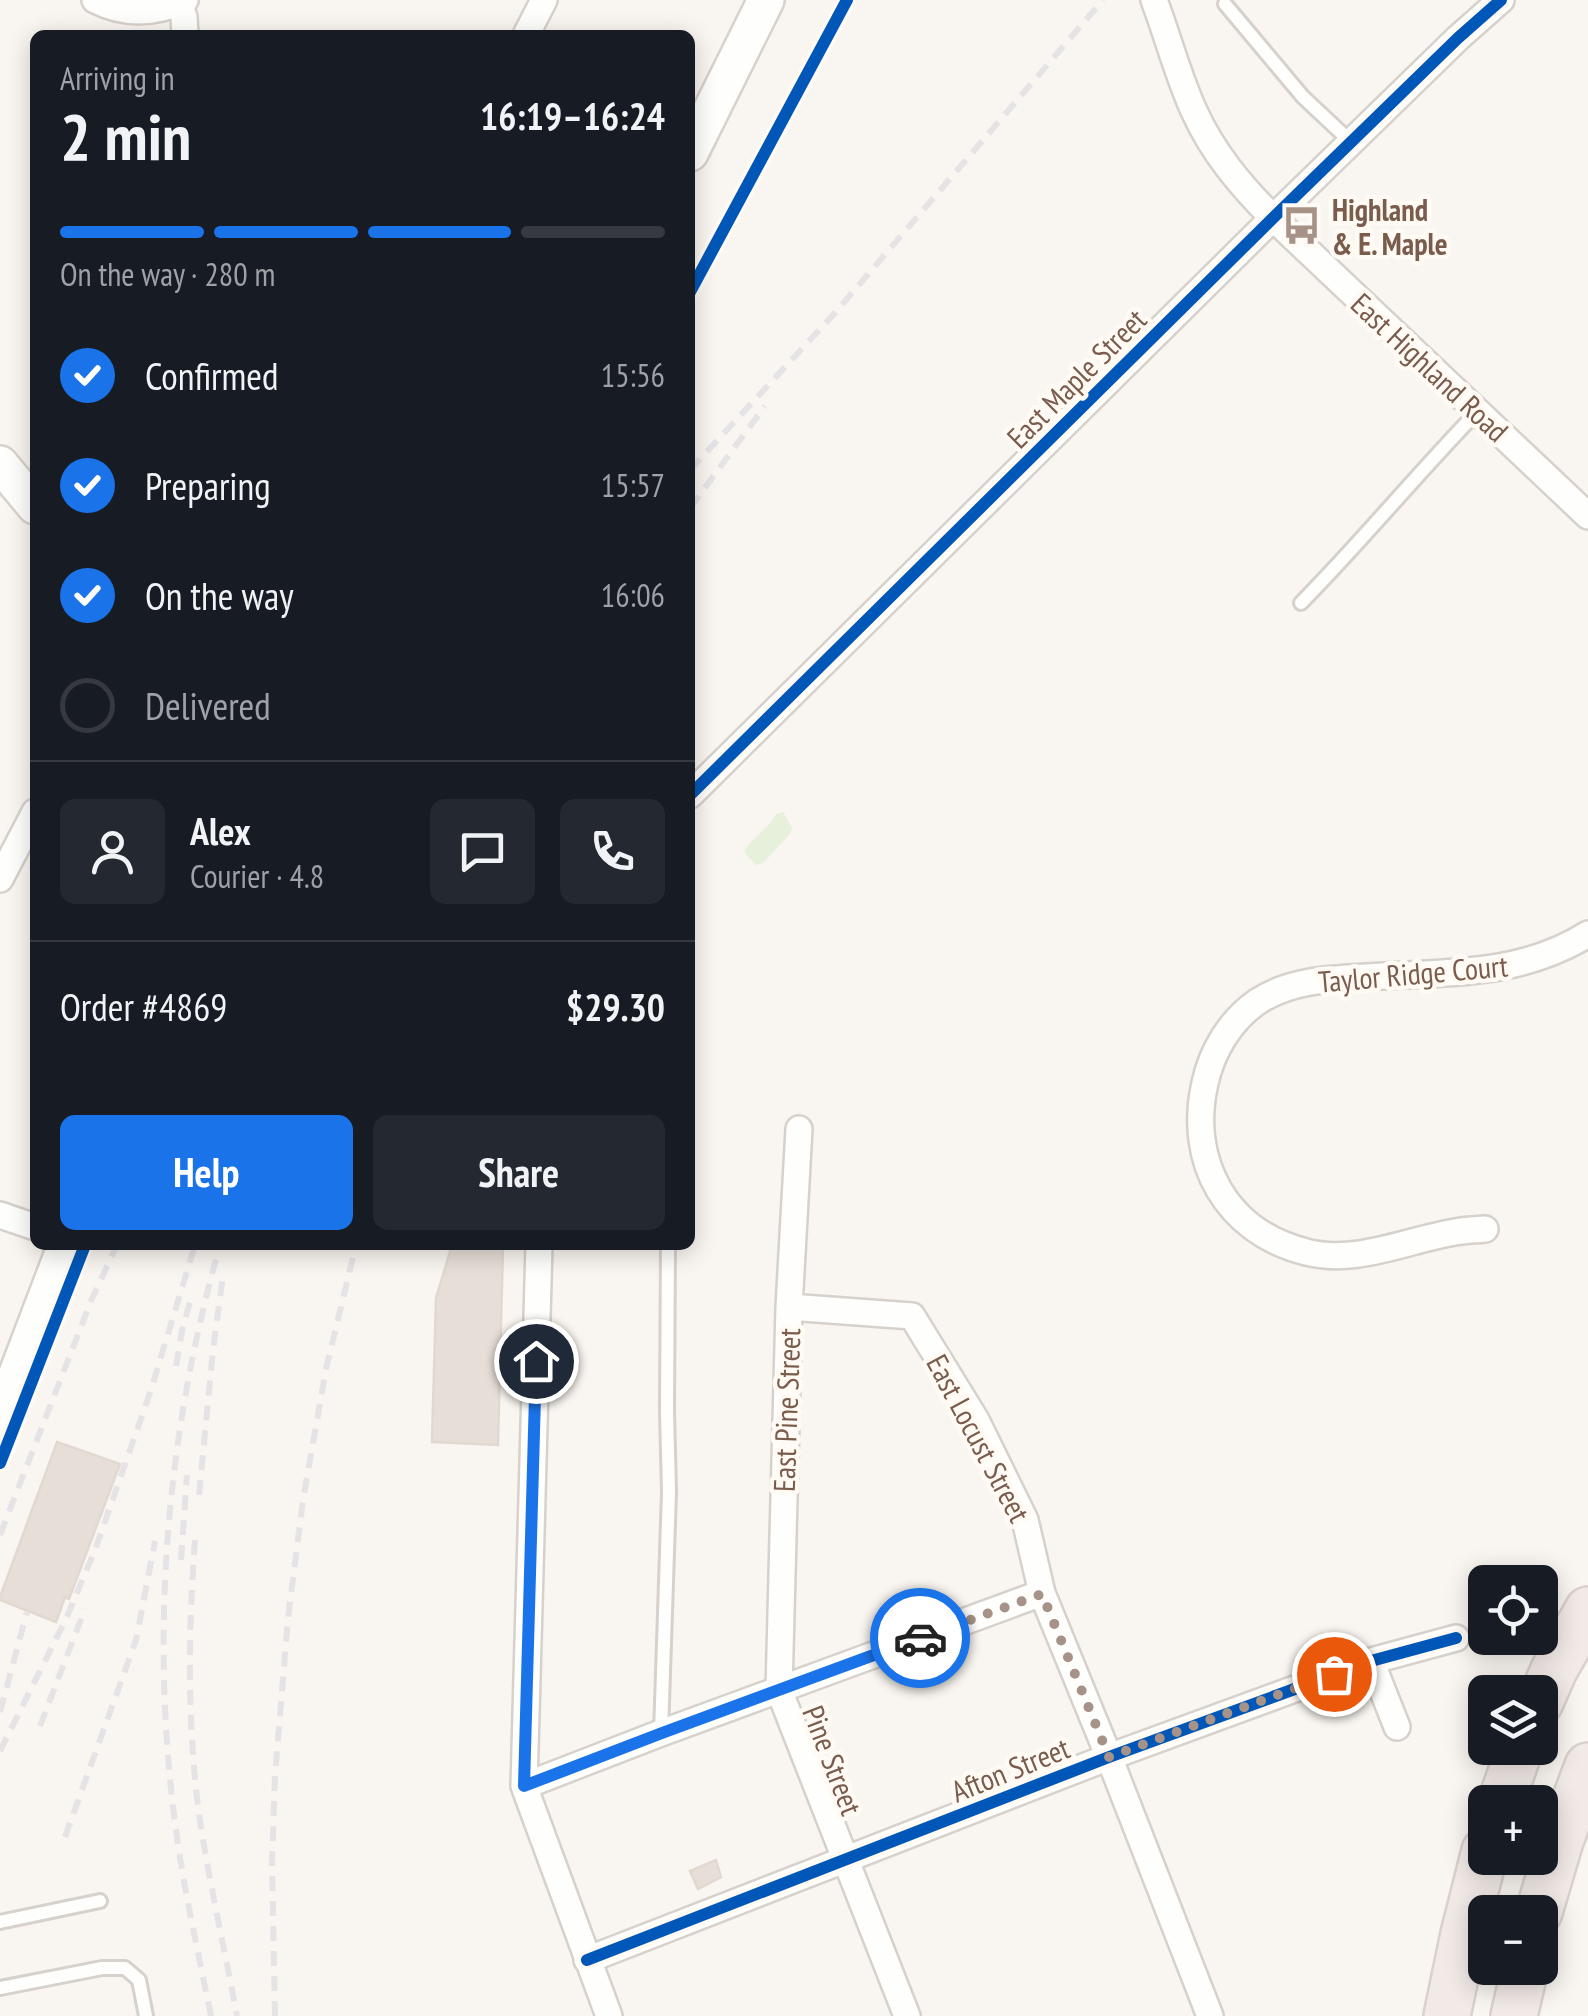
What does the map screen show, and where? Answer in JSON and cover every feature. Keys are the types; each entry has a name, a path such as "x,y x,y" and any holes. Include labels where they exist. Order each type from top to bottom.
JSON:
{"highway":[{"path":"1552,1675 1588,1610"},
{"path":"1544,1895 1588,1766"},
{"path":"1447,2016 1479,1875"},
{"path":"1514,2016 1521,1985"}],"main road":[{"path":"695,143 766,0"},
{"path":"0,464 30,500"},
{"path":"0,1418 64,1250"}],"street":[{"path":"95,0 127,23 182,2 185,30"},
{"path":"529,30 544,0"},
{"name":"East Highland Road","path":"1154,0 1192,109 1210,143 1239,183 1588,516"},
{"name":"East Maple Street","path":"695,791 1273,218 1501,0"},
{"path":"0,879 30,822"},
{"name":"Taylor Ridge Court","path":"1486,1229 1336,1255 1310,1254 1256,1230 1235,1212 1206,1165 1200,1118 1208,1070 1217,1047 1236,1021 1278,990 1322,980 1522,964 1588,934"},
{"name":"East Pine Street","path":"779,1690 789,1307 799,1130"},
{"path":"0,1215 30,1226"},
{"path":"539,1250 524,1786 609,2016"},
{"name":"East Locust Street","path":"789,1307 912,1316 976,1420 1025,1520 1042,1594 1210,2016"},
{"path":"524,1786 1042,1594"},
{"name":"Afton Street","path":"587,1960 1109,1757 1371,1661 1456,1638"},
{"path":"1371,1661 1397,1727"},
{"name":"Pine Street","path":"779,1690 907,2016"}],"lane":[{"path":"1225,4 1302,97 1351,142"},
{"path":"1301,603 1478,412"},
{"path":"662,1733 669,1492 668,1250"},
{"path":"0,1922 100,1901"},
{"path":"0,1988 102,1968 125,1968 139,1980 146,2016"}],"green space":[{"path":"783,812 792,828 790,834 763,863 756,865 744,852 776,814"}],"building":[{"path":"450,1250 503,1250 498,1445 432,1442 436,1298"},
{"path":"57,1442 120,1464 69,1599 65,1597 56,1622 0,1597"},
{"path":"716,1860 721,1877 698,1889 690,1871"}],"railway":[{"path":"695,465 834,314 1103,0"},
{"path":"695,501 765,406"},
{"path":"0,1535 115,1250"},
{"path":"0,1751 66,1619 95,1550 150,1393 193,1250"},
{"path":"211,2016 173,1807 164,1595 176,1453 202,1314 219,1250"},
{"path":"275,2016 272,1863 288,1618 326,1369 355,1250"},
{"path":"199,1495 223,1276"},
{"path":"176,1366 191,1298"},
{"path":"181,1560 187,1475"},
{"path":"195,1540 190,1681 196,1786 237,2016"},
{"path":"65,1837 136,1640 155,1541"},
{"path":"40,1726 85,1609"},
{"path":"0,1712 27,1612"}],"cycle path":[{"path":"695,283 847,0"},
{"path":"695,790 1273,218 1501,0"},
{"path":"0,1463 83,1250"},
{"path":"587,1960 1109,1757 1371,1661 1456,1638"}],"way so far":[{"path":"920,1638 1042,1594 1109,1757 1334,1674"}],"place":[{"name":"Highland & E. Maple","path":"1302,226"}],"route":[{"path":"536,1361 524,1786 920,1638"}]}
